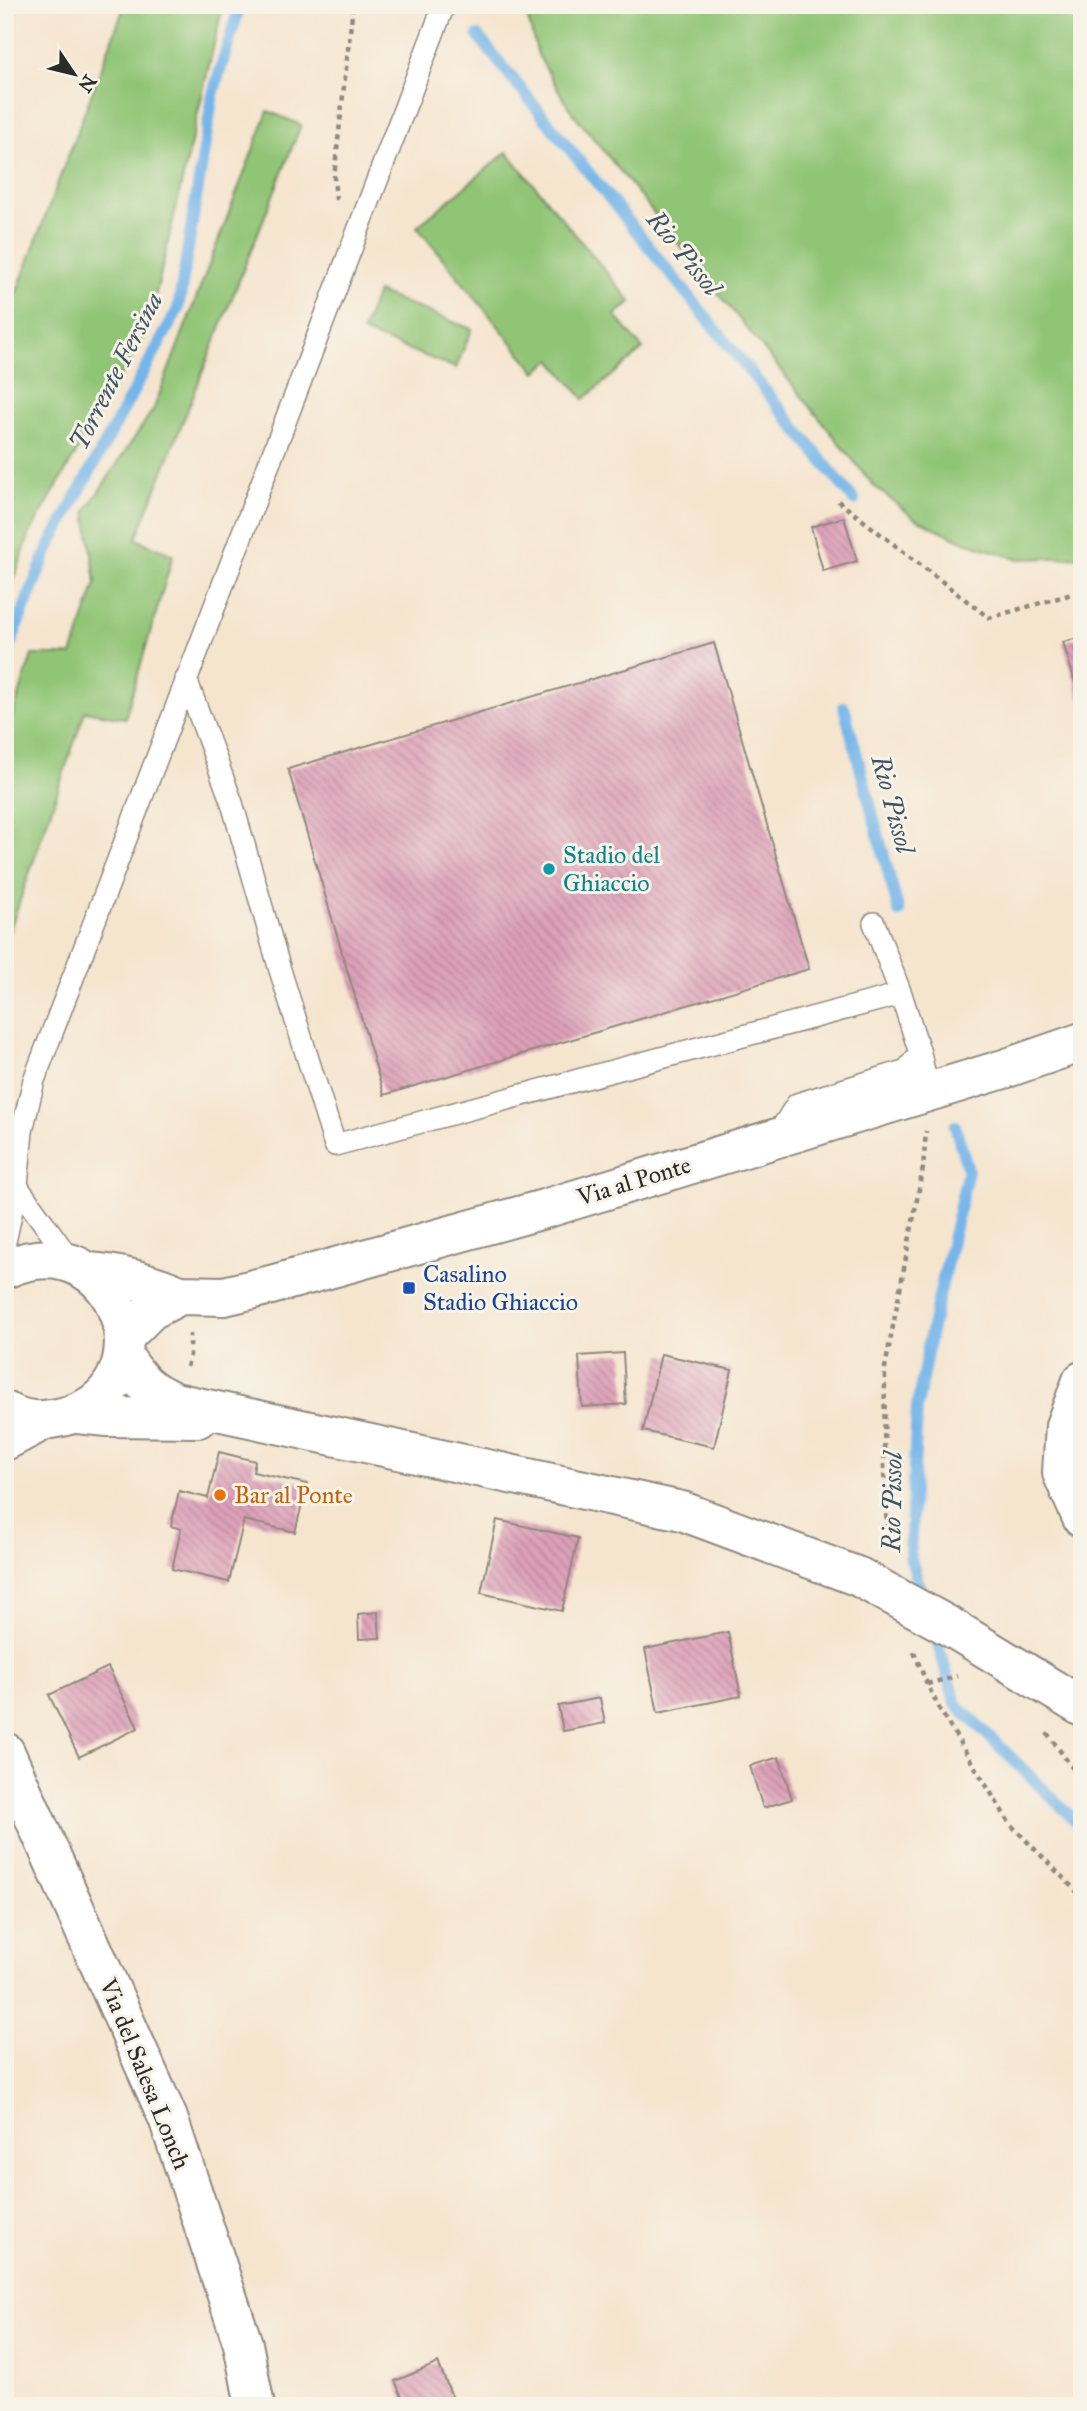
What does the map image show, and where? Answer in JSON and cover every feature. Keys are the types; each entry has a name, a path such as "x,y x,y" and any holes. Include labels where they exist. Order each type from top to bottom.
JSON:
{"street":[{"name":"Via al Ponte","path":"59,1418 98,1400 114,1380 124,1347 151,1310 185,1309 544,1209 1007,1068 1082,1042"},
{"name":"Via al Ponte","path":"5,1269 22,1262 48,1259 118,1274 150,1282 185,1309"},
{"path":"80,1268 107,1289 119,1312 124,1347 139,1379 154,1393 175,1402 246,1418 682,1511 859,1577 954,1629 1082,1707"},
{"path":"1082,1381 1065,1426 1062,1473 1082,1518"},
{"path":"5,1411 19,1418 246,1418"},
{"path":"5,1441 59,1418"},
{"name":"Via del Salesa Lonch","path":"5,1752 167,2118 243,2344 255,2406"}],"lane":[{"path":"5,1242 17,1186 22,1131 34,1080 444,5"},
{"path":"186,679 232,803 280,970 335,1145 901,994"},
{"path":"874,923 920,1053 928,1091"},
{"path":"776,1138 797,1104 907,1070 920,1053"},
{"path":"17,1186 80,1268"}],"path":[{"path":"336,205 334,177 353,5"},
{"path":"838,501 989,618 1082,591"},
{"path":"884,1470 885,1368 923,1168 928,1091"},
{"path":"185,1309 190,1355 186,1375"},
{"path":"965,1674 927,1684 941,1712 1010,1824 1082,1897"},
{"path":"1043,1727 1082,1781"}],"green space":[{"path":"125,5 223,5 148,328 30,533 5,606 5,323"},
{"path":"524,5 1082,5 1082,557 1018,559 965,542 914,518 874,486 569,108 538,55"},
{"path":"268,111 301,125 136,539 173,555 125,718 85,711 5,944 5,739 32,655 72,655 96,583 86,511 154,408"},
{"path":"507,152 631,302 615,315 643,349 584,399 551,360 536,372 417,227"},
{"path":"377,292 472,329 456,368 362,332"}],"building":[{"path":"844,517 857,561 823,571 811,527"},
{"path":"1082,637 1082,703 1081,703 1063,642"},
{"name":"Stadio del Ghiaccio","path":"714,643 809,969 384,1095 288,769"},
{"path":"623,1353 626,1404 582,1407 579,1356"},
{"path":"661,1354 732,1370 714,1447 643,1431"},
{"path":"219,1452 255,1461 253,1472 307,1484 295,1532 244,1520 229,1582 172,1569 181,1529 171,1526 179,1491 208,1498"},
{"path":"497,1520 578,1538 562,1611 481,1593"},
{"path":"378,1612 380,1638 359,1639 358,1614"},
{"path":"728,1632 741,1696 658,1713 645,1649"},
{"path":"108,1667 138,1728 79,1757 49,1695"},
{"path":"600,1698 605,1723 563,1731 558,1706"},
{"path":"779,1757 792,1799 763,1808 750,1766"},
{"path":"438,2363 456,2406 406,2406 395,2381"}],"waterway":[{"name":"Torrente Fersina","path":"5,662 48,549 178,309 213,94 240,5"},
{"name":"Rio Pissol","path":"478,36 854,500"},
{"name":"Rio Pissol","path":"844,707 899,912"},
{"name":"Rio Pissol","path":"925,1604 910,1556 917,1407 930,1336 968,1170 955,1126"},
{"name":"Rio Pissol","path":"933,1628 956,1704 1082,1827"}],"place":[{"name":"Stadio del Ghiaccio","path":"549,869"},
{"name":"Casalino Stadio Ghiaccio","path":"409,1288"},
{"name":"Bar al Ponte","path":"220,1495"}]}
